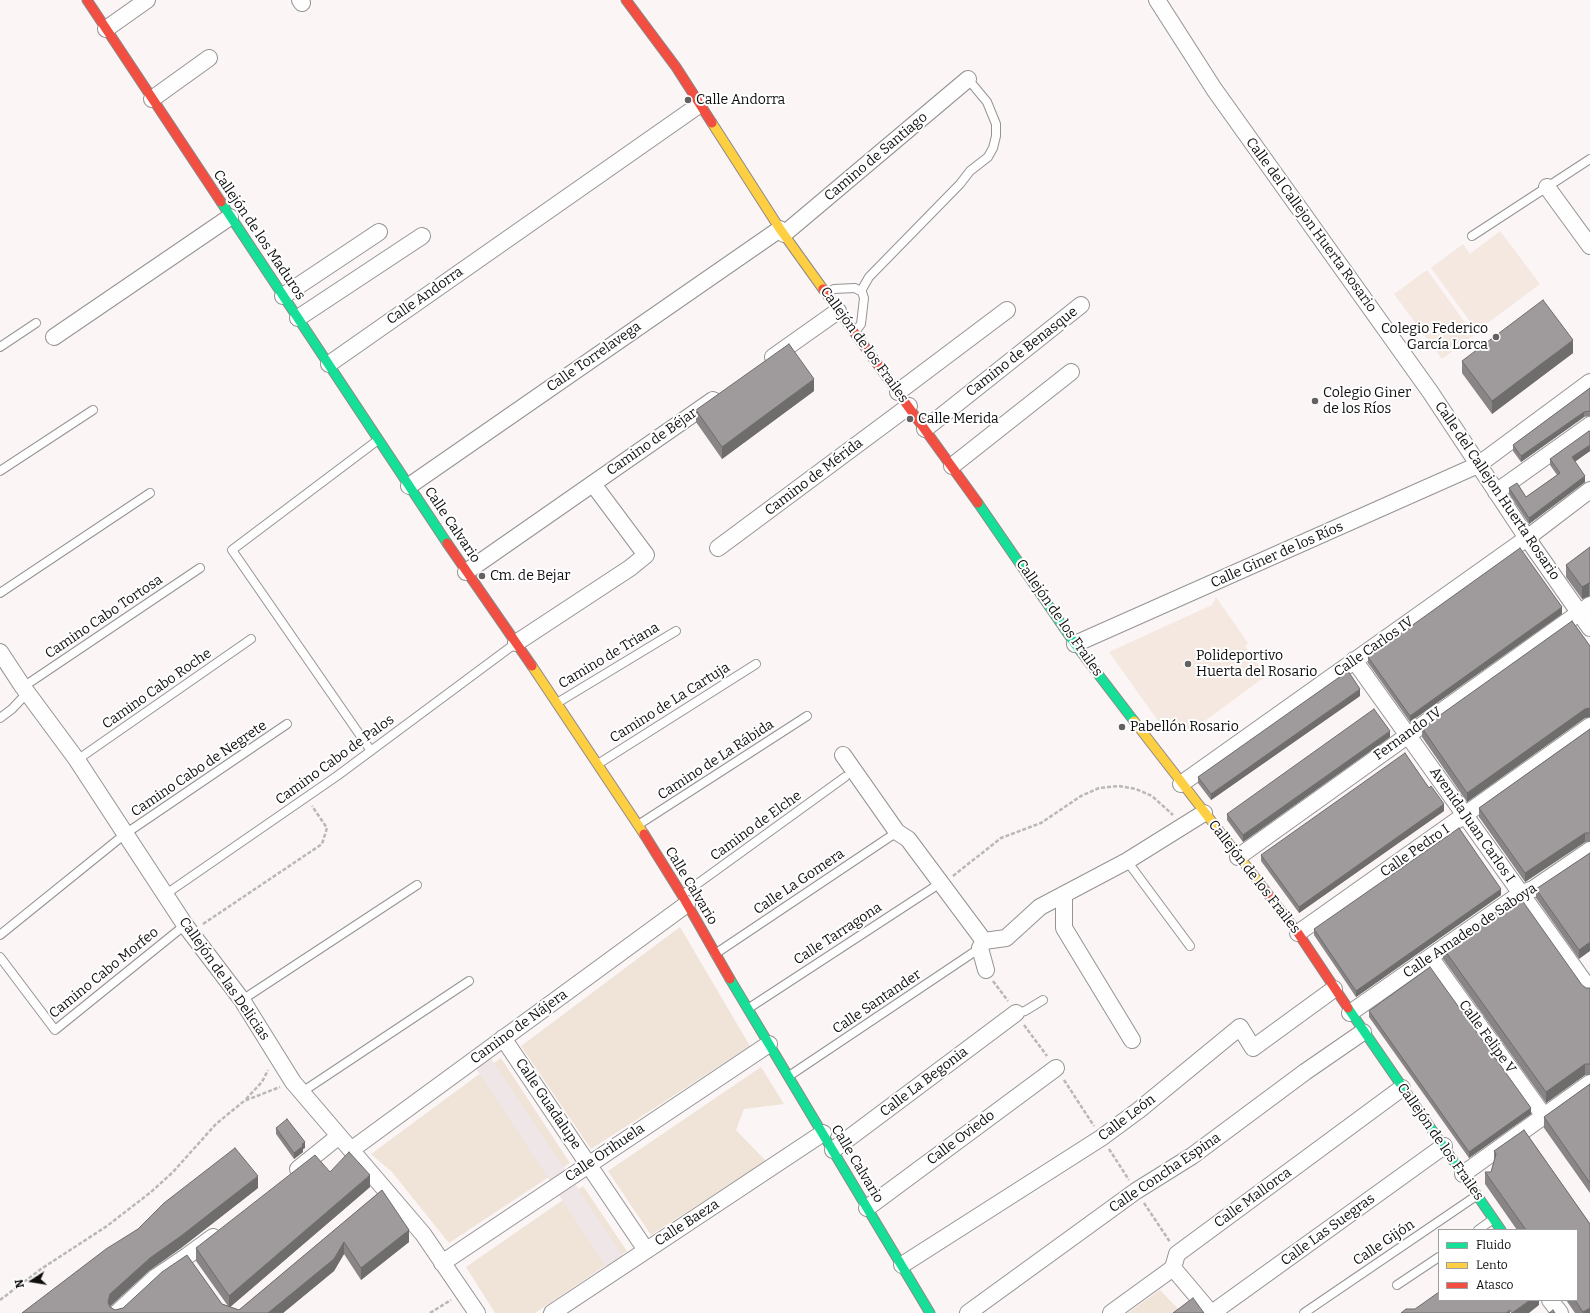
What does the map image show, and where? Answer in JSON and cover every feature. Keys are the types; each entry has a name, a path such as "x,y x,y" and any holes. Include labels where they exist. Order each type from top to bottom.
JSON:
{"street":[{"name":"Callejón de los Maduros","path":"87,0 409,486"},
{"path":"106,29 147,0"},
{"name":"Callejón de los Frailes","path":"626,0 676,67 782,232 838,311 952,466 1076,644 1181,784 1298,933 1362,1032 1444,1146 1500,1229"},
{"name":"Calle del Callejon Huerta Rosario","path":"1157,0 1214,89 1431,393 1527,538 1585,609 1590,628"},
{"path":"152,99 209,58"},
{"name":"Camino de Santiago","path":"782,232 968,79"},
{"name":"Calle Andorra","path":"329,364 699,105"},
{"path":"1547,187 1590,246"},
{"path":"54,337 230,217"},
{"path":"282,296 379,232"},
{"name":"Calle Torrelavega","path":"409,486 782,232"},
{"path":"298,318 422,236"},
{"name":"Camino de Benasque","path":"925,429 1081,305"},
{"path":"898,392 1007,310"},
{"path":"761,366 838,311"},
{"path":"952,466 1071,372"},
{"name":"Calle Giner de los Ríos","path":"1076,644 1478,465 1590,382"},
{"name":"Camino de Béjar","path":"466,572 722,393"},
{"name":"Camino de Mérida","path":"718,548 909,406"},
{"path":"1496,492 1590,424"},
{"path":"516,643 630,568 646,555 593,484"},
{"name":"Calle Calvario","path":"409,486 638,825 685,900 715,954 930,1313"},
{"name":"Calle Carlos IV","path":"1181,784 1527,538 1590,490"},
{"name":"Fernando IV","path":"1238,857 1407,734 1585,609"},
{"name":"Callejón de las Delicias","path":"0,652 25,690 77,760 188,928 242,1000 298,1087 351,1150 379,1193 423,1234 477,1313"},
{"name":"Avenida Juan Carlos I","path":"1354,660 1464,816 1590,990"},
{"name":"Calle Pedro I","path":"1298,933 1590,726"},
{"path":"843,755 897,832 908,839 942,882 982,945 986,970"},
{"path":"982,945 1006,938 1040,907 1064,896 1127,860 1204,813"},
{"name":"Calle Amadeo de Saboya","path":"1350,1013 1520,894 1533,889 1590,850"},
{"path":"1064,896 1064,928 1132,1040"},
{"name":"Camino de Nájera","path":"351,1150 503,1038 685,900"},
{"name":"Calle Felipe V","path":"1430,957 1544,1116"},
{"name":"Calle León","path":"902,1265 1101,1138 1139,1110 1240,1027 1252,1048 1334,989"},
{"name":"Calle La Begonia","path":"833,1150 1016,1013"},
{"name":"Calle Concha Espina","path":"968,1313 1136,1191 1192,1156 1305,1072 1362,1032"},
{"name":"Calle Guadalupe","path":"503,1038 646,1250"},
{"name":"Calle Orihuela","path":"442,1263 769,1044"},
{"name":"Calle Oviedo","path":"867,1208 1056,1068"},
{"path":"1463,1174 1590,1083"},
{"name":"Calle Mallorca","path":"1111,1313 1175,1261 1402,1088"},
{"name":"Calle Baeza","path":"552,1313 823,1133"},
{"path":"284,1180 340,1136"},
{"name":"Calle Las Suegras","path":"1212,1313 1444,1146"},
{"path":"117,1313 156,1277 189,1259 224,1228"},
{"path":"1175,1261 1212,1313"}],"lane":[{"path":"861,291 870,277 960,184 970,171 988,157 993,148 996,136 996,124 987,102 968,79"},
{"path":"1472,236 1590,159"},
{"path":"826,294 834,289 855,288 861,291 864,298 861,324 854,333"},
{"path":"0,347 36,323"},
{"path":"0,471 92,410"},
{"path":"371,751 232,550 379,439"},
{"path":"0,593 150,494"},
{"name":"Camino Cabo Tortosa","path":"0,718 12,709 25,690 200,568"},
{"name":"Camino de Triana","path":"556,704 676,631"},
{"name":"Camino Cabo Roche","path":"77,760 251,639"},
{"name":"Camino Cabo de Palos","path":"166,894 371,751 516,643"},
{"name":"Camino de La Cartuja","path":"597,765 756,664"},
{"name":"Camino de La Rábida","path":"638,825 807,716"},
{"name":"Camino Cabo de Negrete","path":"125,834 287,724"},
{"name":"Camino de Elche","path":"685,900 845,777"},
{"name":"Calle La Gomera","path":"715,954 897,832"},
{"path":"0,935 125,834"},
{"path":"1127,860 1190,946"},
{"name":"Calle Tarragona","path":"748,1009 942,882"},
{"path":"242,1000 417,885"},
{"name":"Camino Cabo Morfeo","path":"0,957 55,1030 188,928"},
{"name":"Calle Santander","path":"789,1077 982,945"},
{"path":"298,1087 470,981"},
{"path":"1016,1013 1025,1011 1043,1000"},
{"name":"Calle Gijón","path":"1304,1313 1478,1195"},
{"path":"1480,1229 1494,1220"},
{"path":"1398,1285 1438,1258"}],"path":[{"path":"942,882 956,874 1001,838 1041,823 1081,796 1099,788 1119,786 1136,789 1152,796 1183,826"},
{"path":"188,928 322,844 327,828 305,798"},
{"path":"0,1300 41,1269 107,1226 174,1172 216,1124 244,1101 262,1082 268,1070 271,1047"},
{"path":"244,1101 298,1087"},
{"path":"1136,1191 1175,1261"},
{"path":"430,1313 462,1292"}],"shaded area":[{"path":"1500,231 1540,284 1477,331 1431,268 1463,244 1470,254"},
{"path":"1427,270 1474,335 1442,359 1394,294"},
{"name":"Polideportivo Huerta del Rosario","path":"1216,597 1248,643 1245,646 1266,676 1187,734 1181,726 1166,732 1109,652 1212,605"},
{"path":"680,927 750,1046 591,1149 521,1046"},
{"path":"490,1057 623,1256 607,1268 475,1067"},
{"path":"501,1058 570,1163 449,1243 392,1172 371,1154"},
{"path":"761,1067 784,1104 744,1109 736,1130 766,1161 651,1235 608,1171"},
{"path":"583,1186 627,1251 535,1313 495,1313 466,1267"},
{"path":"1160,1290 1182,1313 1128,1313"}],"building":[{"path":"1543,300 1573,340 1492,401 1462,361"},
{"path":"789,344 814,379 722,447 696,410"},
{"path":"1590,388 1590,411 1584,412 1521,456 1513,445"},
{"path":"1589,431 1590,445 1572,457 1585,476 1529,518 1509,488 1517,483 1526,497 1560,473 1550,459"},
{"path":"1590,547 1590,584 1589,583 1582,587 1566,565"},
{"path":"1520,548 1562,607 1410,716 1368,657"},
{"path":"1572,621 1590,646 1590,708 1585,709 1467,793 1422,728"},
{"path":"1348,671 1360,689 1211,794 1198,777"},
{"path":"1374,709 1390,731 1243,835 1227,814"},
{"path":"1590,729 1590,833 1585,833 1525,873 1479,808"},
{"path":"1405,753 1429,788 1431,786 1444,804 1299,907 1261,855"},
{"path":"1459,828 1501,889 1356,991 1314,929"},
{"path":"1590,853 1590,942 1579,950 1536,889"},
{"path":"1519,896 1582,985 1586,988 1590,988 1590,1064 1585,1064 1546,1092 1443,948"},
{"path":"1430,967 1531,1108 1469,1152 1369,1011"},
{"path":"1590,1084 1590,1183 1544,1117"},
{"path":"287,1119 305,1142 302,1144 303,1146 294,1153 276,1128"},
{"path":"1524,1130 1590,1224 1590,1308 1583,1312 1576,1301 1578,1301 1578,1229 1525,1229 1485,1172 1491,1172 1496,1154 1494,1151"},
{"path":"235,1148 258,1176 181,1236 150,1258 110,1294 108,1302 110,1307 115,1310 123,1308 162,1272 187,1255 222,1304 239,1310 382,1190 409,1230 361,1268 344,1242 334,1259 268,1313 22,1313 106,1249 138,1229 164,1203"},
{"path":"349,1152 370,1175 229,1296 196,1248 315,1155 330,1172"},
{"path":"1438,1293 1438,1301 1529,1301 1512,1313 1510,1310 1506,1313 1401,1313 1406,1309 1415,1309"},
{"path":"1193,1298 1204,1313 1173,1313"}],"traffic: fast":[{"path":"221,202 447,543"},
{"path":"978,503 1075,644 1134,721"},
{"path":"730,979 930,1313"},
{"path":"1348,1008 1500,1229"}],"traffic: slow":[{"path":"712,123 780,229 823,289"},
{"path":"532,666 644,834"},
{"path":"1134,721 1261,885"}],"traffic: jam":[{"path":"87,0 221,202"},
{"path":"626,0 676,67 712,123"},
{"path":"823,289 978,503"},
{"path":"447,543 532,666"},
{"path":"644,834 682,895 730,979"},
{"path":"1261,885 1298,933 1348,1008"}],"place":[{"name":"Calle Andorra","path":"688,100"},
{"name":"Colegio Federico García Lorca","path":"1496,337"},
{"name":"Colegio Giner de los Ríos","path":"1315,401"},
{"name":"Calle Merida","path":"910,419"},
{"name":"Cm. de Bejar","path":"482,576"},
{"name":"Polideportivo Huerta del Rosario","path":"1188,664"},
{"name":"Pabellón Rosario","path":"1122,727"}]}
